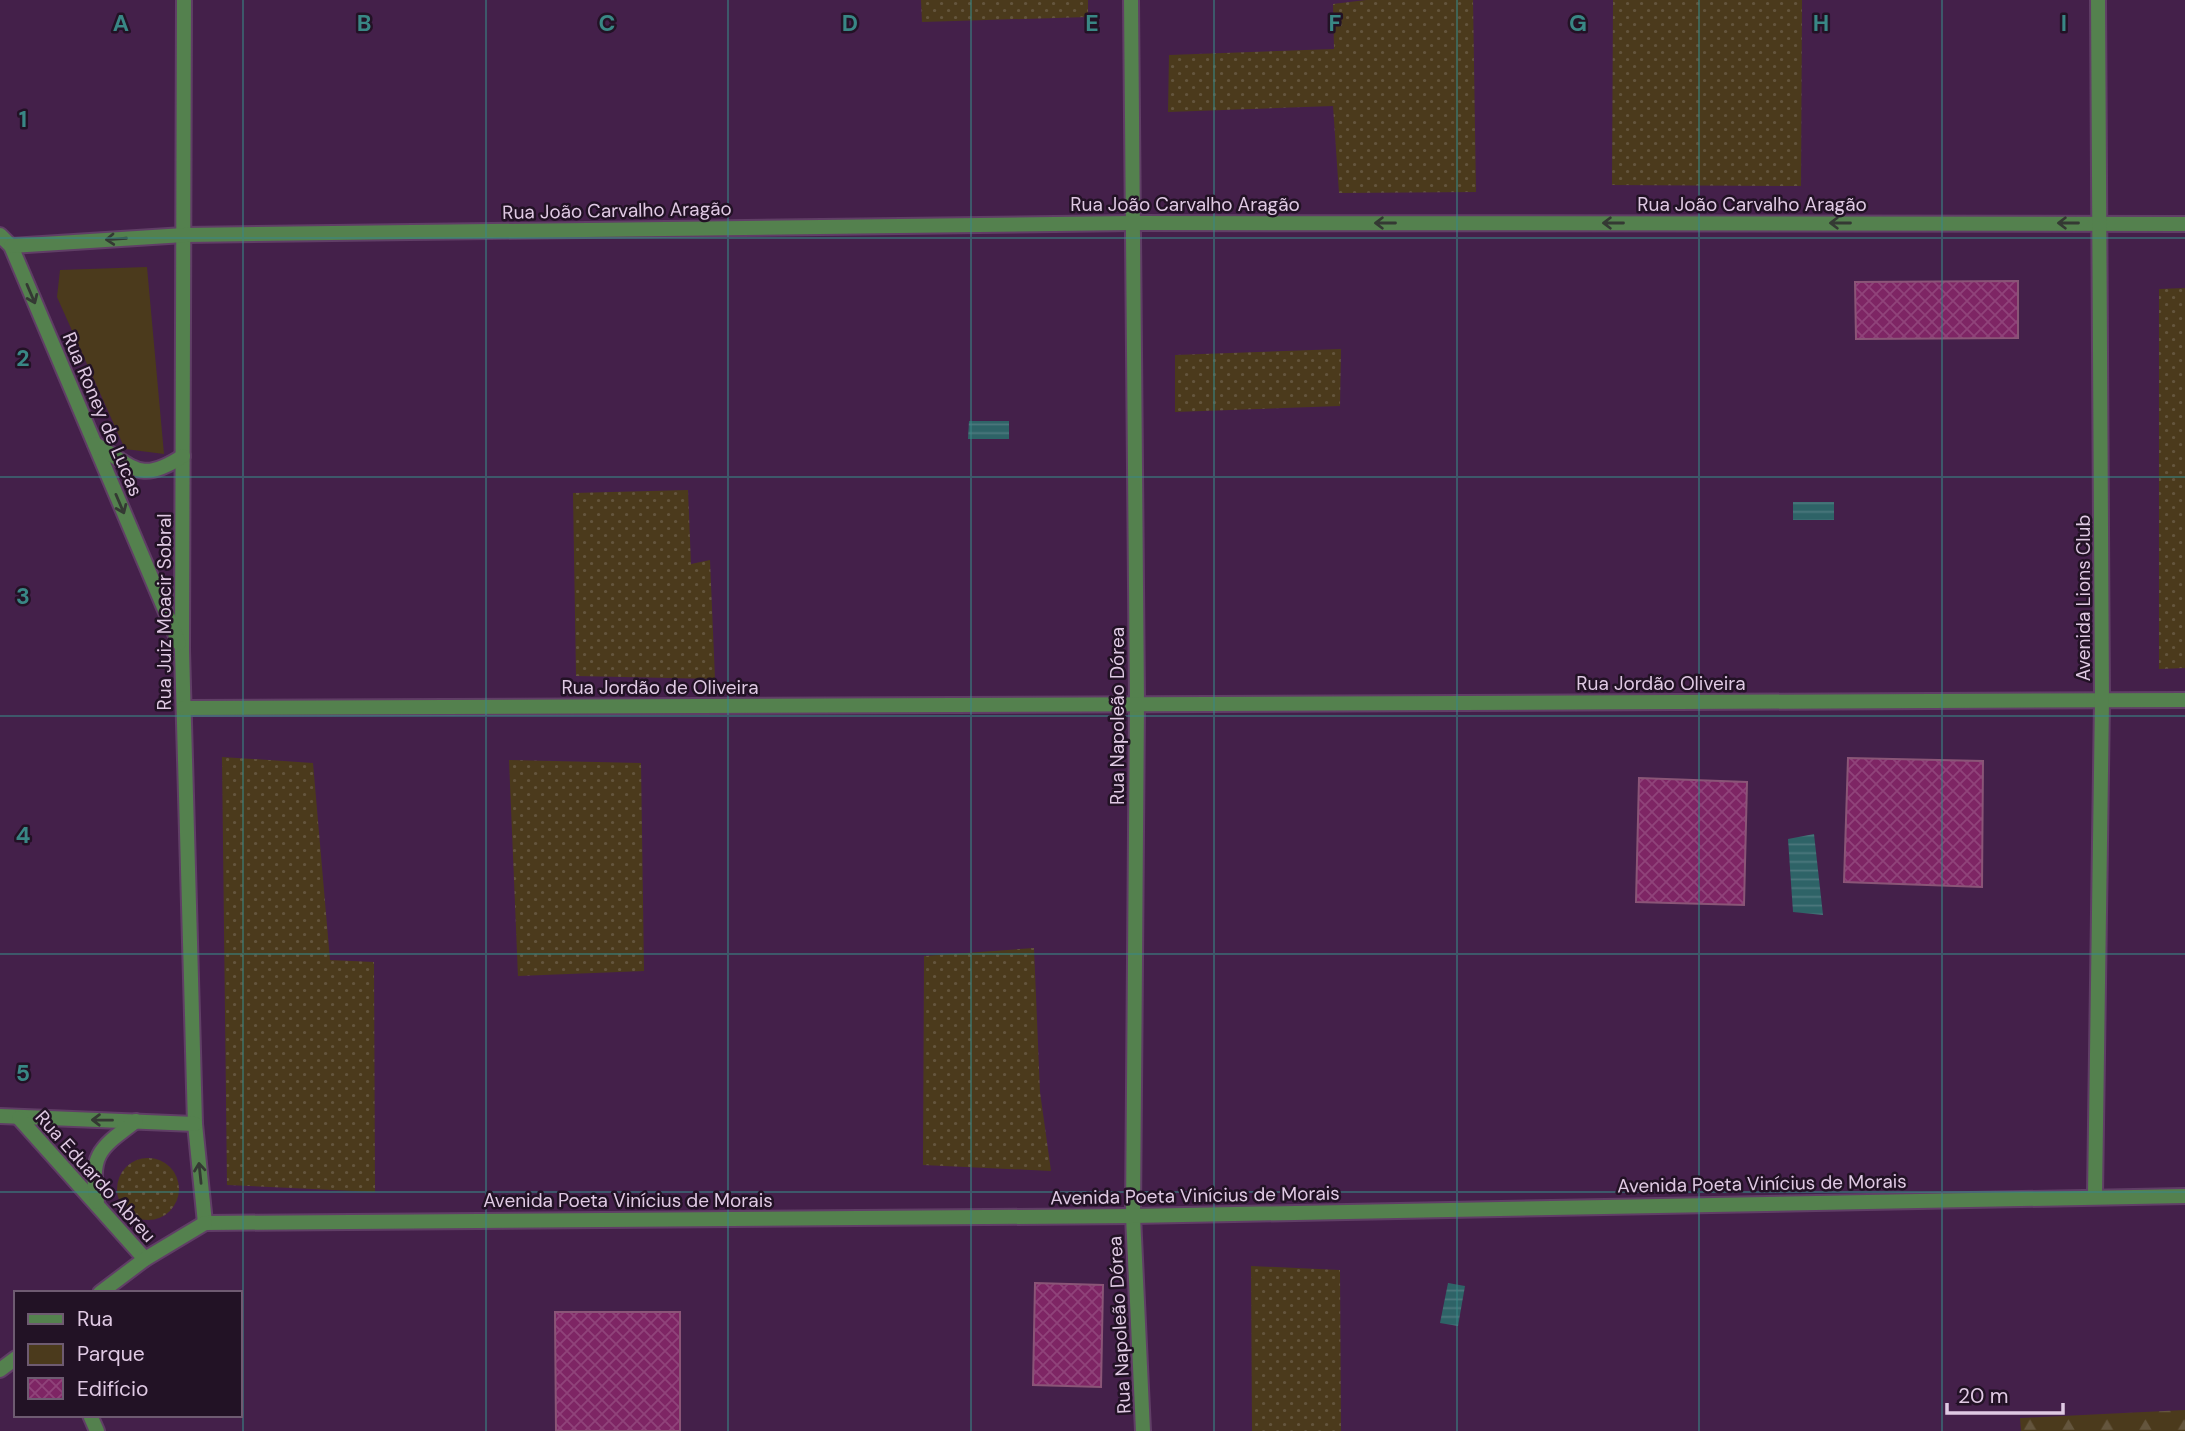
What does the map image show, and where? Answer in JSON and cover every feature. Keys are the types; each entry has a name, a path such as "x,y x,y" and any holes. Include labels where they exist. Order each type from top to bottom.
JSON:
{"street":[{"name":"Rua Juiz Moacir Sobral","path":"184,0 182,650 195,1124 205,1223"},
{"name":"Rua Napoleão Dórea","path":"1131,0 1137,703 1133,1216 1143,1431"},
{"name":"Avenida Lions Club","path":"2095,1195 2102,701 2098,0"},
{"name":"Rua João Carvalho Aragão","path":"11,246 184,235 1132,223 2185,224"},
{"name":"Rua Roney de Lucas","path":"0,234 11,246 182,650"},
{"path":"95,444 143,473 160,471 183,456"},
{"name":"Rua Jordão Oliveira","path":"1137,703 2185,700"},
{"name":"Rua Jordão de Oliveira","path":"184,708 1137,703"},
{"name":"Rua Eduardo Abreu","path":"0,1116 195,1124"},
{"name":"Rua Eduardo Abreu","path":"19,1118 97,1202 145,1259"},
{"path":"97,1202 92,1171 105,1145 136,1121"},
{"name":"Avenida Poeta Vinícius de Morais","path":"205,1223 1133,1216 2095,1195 2185,1196"},
{"path":"103,1291 145,1259 205,1223"}],"green space":[{"path":"921,0 1088,0 1088,17 922,22"},
{"path":"1366,0 1473,0 1476,192 1339,193 1333,106 1168,112 1169,55 1334,49 1333,4"},
{"path":"1613,0 1802,0 1801,186 1612,185"},
{"path":"147,267 164,454 125,449 57,297 60,270"},
{"path":"2185,288 2185,668 2159,669 2159,289"},
{"path":"1341,349 1340,406 1175,412 1175,355"},
{"path":"688,490 691,564 710,560 715,679 576,676 573,493"},
{"path":"222,757 313,763 330,960 374,962 375,1192 227,1185"},
{"path":"509,760 641,763 644,971 518,976"},
{"path":"1034,948 1040,1092 1051,1171 923,1165 924,956"},
{"path":"142,1158 154,1158 170,1167 177,1177 177,1201 170,1211 154,1220 142,1220 131,1215 122,1206 117,1195 117,1183 122,1172 131,1163"},
{"path":"1251,1266 1340,1270 1341,1431 1252,1431"},
{"path":"2185,1410 2185,1431 2021,1431 2020,1418"}],"shaded area":[{"path":"969,421 1009,421 1009,439 968,439"},
{"path":"1793,502 1834,502 1834,520 1793,520"},
{"path":"1814,834 1823,915 1793,912 1788,839"},
{"path":"1448,1283 1465,1286 1458,1326 1440,1323"}],"building":[{"path":"2018,281 2018,338 1856,339 1855,282"},
{"path":"1848,758 1983,761 1982,887 1844,882"},
{"path":"1639,778 1747,782 1744,905 1636,902"},
{"path":"1035,1283 1103,1285 1101,1387 1033,1385"},
{"path":"555,1312 680,1312 680,1431 556,1431"}]}
